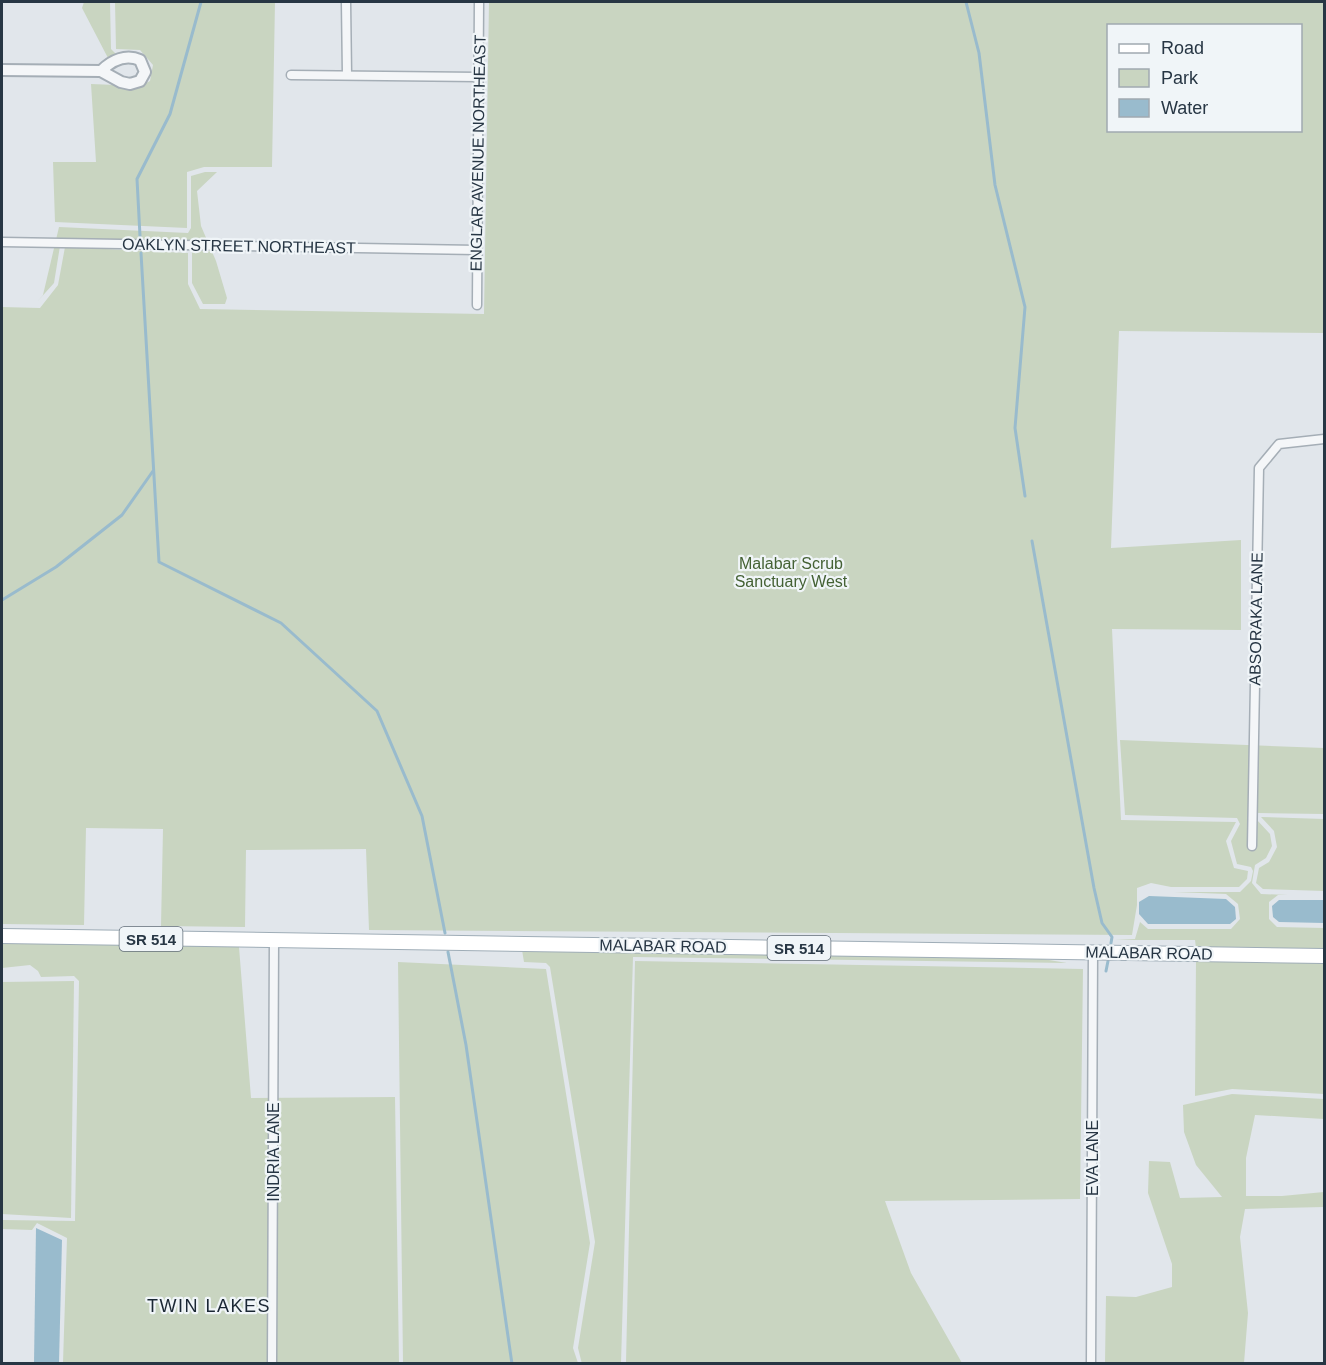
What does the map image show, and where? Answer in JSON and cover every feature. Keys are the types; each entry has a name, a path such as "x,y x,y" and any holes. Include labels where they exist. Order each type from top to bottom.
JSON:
{"main road":[{"name":"MALABAR ROAD","path":"2,936 1324,956"}],"street":[{"path":"346,2 347,75"},
{"name":"ENGLAR AVENUE NORTHEAST","path":"477,305 479,2"},
{"path":"2,70 101,70"},
{"path":"291,75 479,77"},
{"name":"OAKLYN STREET NORTHEAST","path":"2,242 477,250"},
{"name":"ABSORAKA LANE","path":"1252,846 1259,468 1279,444 1324,439"},
{"name":"INDRIA LANE","path":"272,1364 274,941"},
{"name":"EVA LANE","path":"1091,1364 1093,952"}],"green space":[{"path":"84,2 110,2 111,49 116,54 108,58 82,8"},
{"path":"115,2 275,2 272,167 204,167 187,172 187,228 55,222 53,162 96,162 91,84 140,86 150,81 153,65 140,50 116,49"},
{"name":"Malabar Scrub Sanctuary West","path":"489,2 1324,2 1324,333 1119,331 1111,548 1241,540 1241,630 1112,629 1121,820 1236,822 1226,841 1234,868 1248,871 1247,879 1239,887 1171,887 1151,883 1137,888 1132,935 369,930 366,849 246,850 245,927 161,926 163,829 86,828 84,925 2,924 2,307 40,308 58,285 65,247 188,253 188,284 200,309 484,314"},
{"path":"205,172 217,172 197,191 201,226 216,261 227,298 225,304 203,304 192,283 190,248 60,246 54,283 37,302 43,295 59,227 188,233 191,228 191,176"},
{"path":"1120,740 1324,748 1324,814 1258,813 1257,820 1270,834 1272,846 1266,858 1255,865 1252,883 1261,894 1288,895 1278,895 1269,902 1269,919 1277,927 1324,928 1324,950 1196,948 1195,940 1115,940 1135,939 1140,922 1148,929 1231,929 1240,919 1238,904 1226,894 1174,892 1240,892 1251,881 1253,871 1251,867 1237,864 1231,841 1240,824 1237,818 1125,815"},
{"path":"1261,817 1324,819 1324,891 1263,889 1256,883 1259,868 1269,862 1277,847 1274,831"},
{"path":"2,942 239,947 251,1098 395,1097 399,1363 63,1363 67,1238 37,1223 32,1230 2,1229 2,1220 75,1221 79,981 74,976 41,977 38,971 30,965 2,968"},
{"path":"522,950 1031,957 1067,963 633,957 621,1363 582,1364 578,1348 595,1242 550,967 546,963 524,962"},
{"path":"1196,960 1324,962 1324,1094 1232,1089 1195,1096"},
{"path":"635,961 1083,969 1080,1199 885,1201 911,1273 962,1363 626,1363"},
{"path":"398,962 546,969 590,1243 573,1348 578,1363 403,1363"},
{"path":"74,981 71,1218 2,1214 2,982"},
{"path":"1232,1094 1324,1099 1324,1119 1255,1115 1246,1158 1246,1196 1282,1196 1324,1192 1324,1207 1245,1209 1240,1237 1248,1313 1244,1363 1105,1363 1106,1296 1136,1297 1172,1287 1172,1264 1148,1193 1149,1161 1170,1162 1180,1198 1222,1197 1196,1165 1184,1132 1183,1105"}],"water":[{"path":"1149,896 1226,899 1235,907 1236,919 1230,924 1148,924 1139,914 1139,902"},
{"path":"1279,900 1324,900 1324,923 1279,922 1273,917 1272,906"},
{"path":"36,1228 62,1240 59,1363 34,1363"}],"waterway":[{"path":"140,236 137,179 170,114 201,2"},
{"path":"966,2 979,53 995,185 1025,307 1015,428 1025,496"},
{"path":"141,253 159,562 281,623 377,711 422,816 445,933"},
{"path":"2,600 56,567 122,515 153,471"},
{"path":"1032,541 1094,888 1102,923 1112,937 1111,943"},
{"path":"448,952 466,1045 512,1364"},
{"path":"1106,971 1108,961"}],"district":[{"name":"TWIN LAKES","path":"209,1306"}]}
